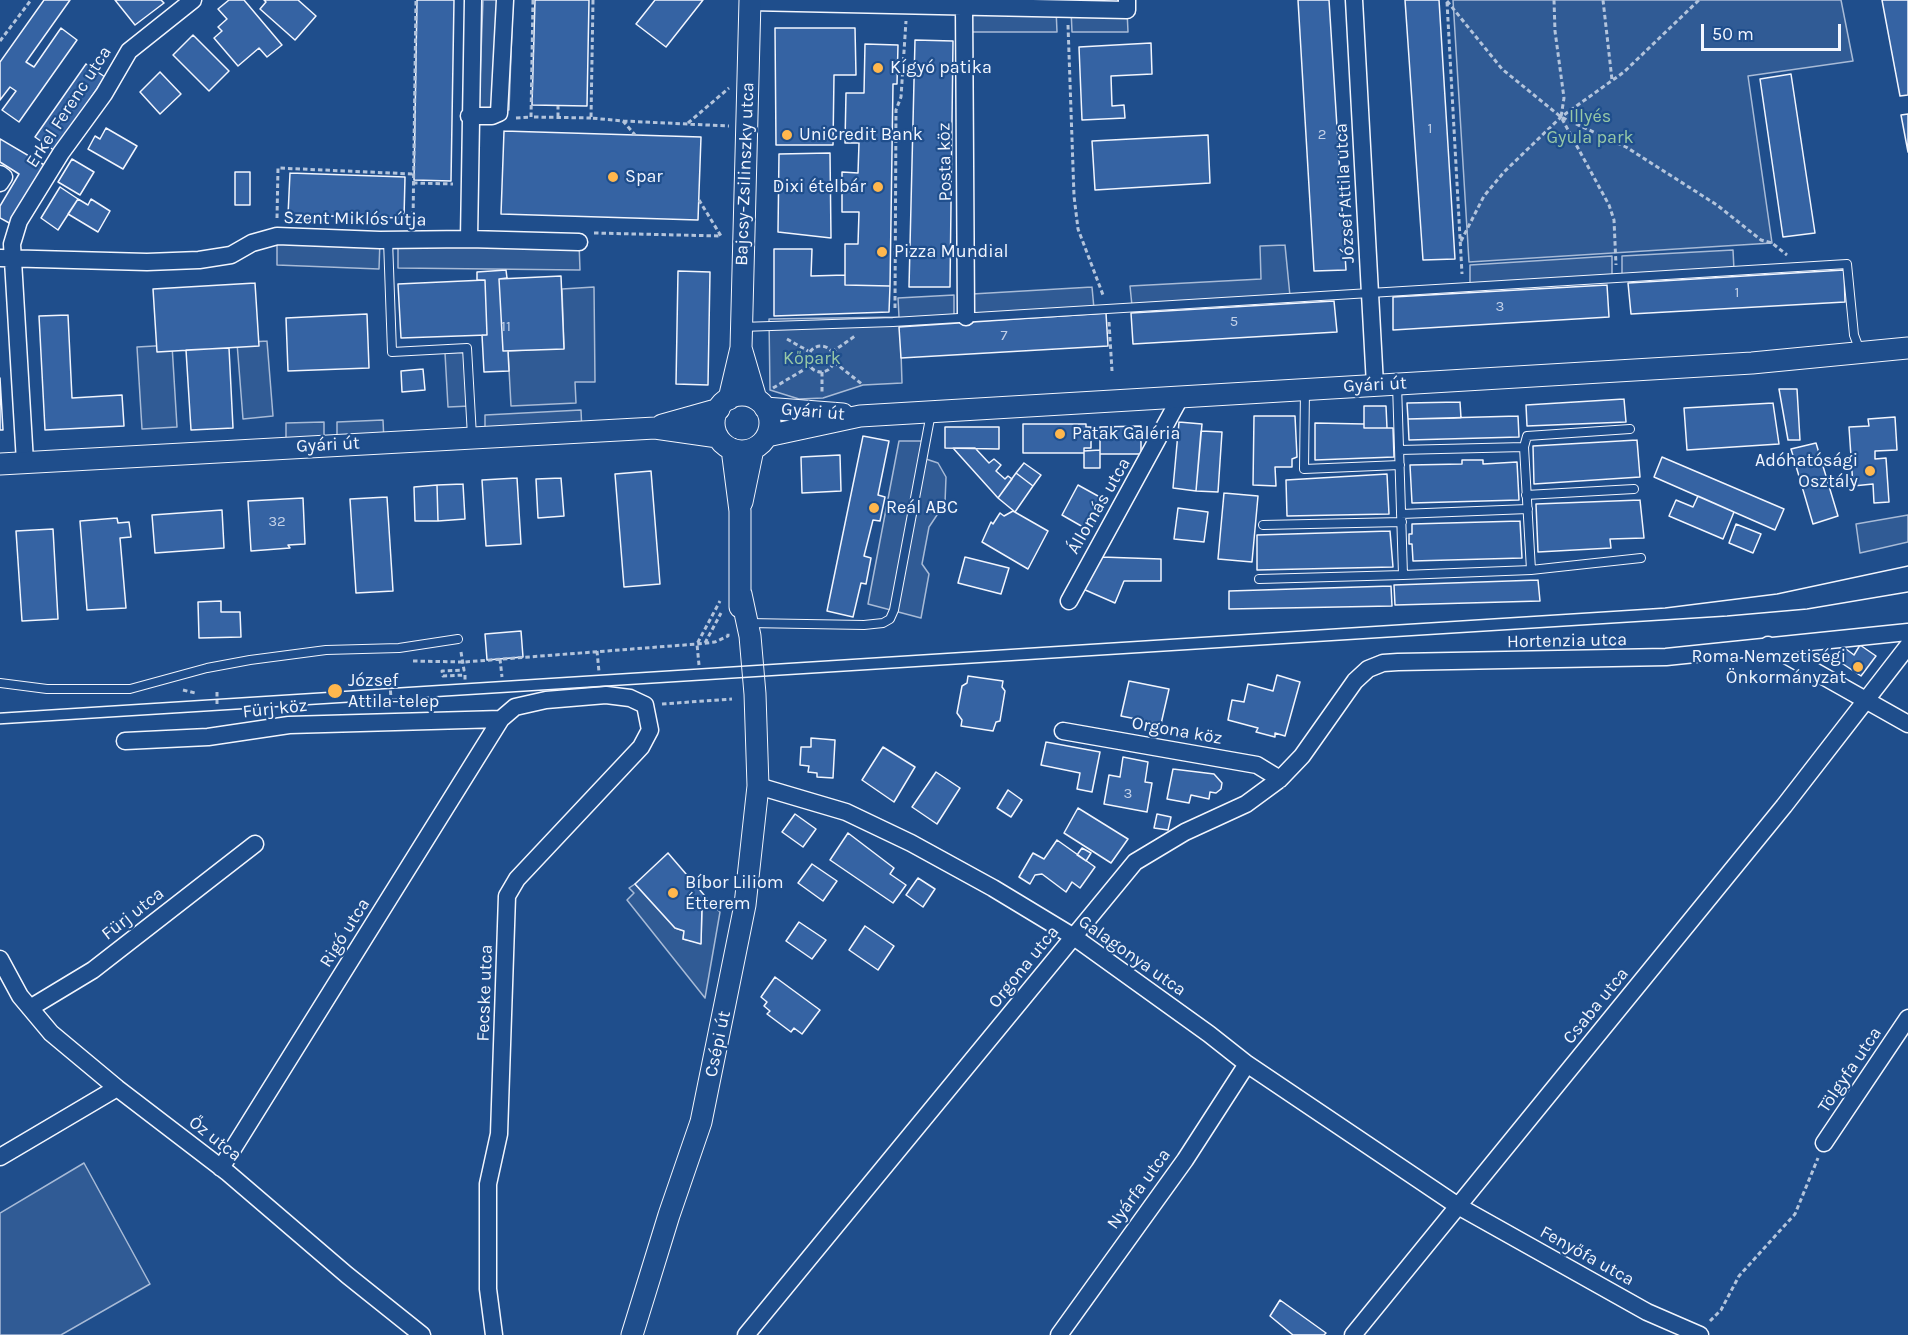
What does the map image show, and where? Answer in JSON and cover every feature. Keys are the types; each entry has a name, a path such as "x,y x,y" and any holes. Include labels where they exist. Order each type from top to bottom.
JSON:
{"street":[{"name":"Erkel Ferenc utca","path":"25,462 7,259 19,222 61,153 104,94 129,51 193,0"},
{"path":"469,239 472,0"},
{"path":"469,116 492,116 499,113 505,0"},
{"path":"750,1 1127,10 1127,0"},
{"name":"József Attila utca","path":"1354,0 1375,384"},
{"name":"Bajcsy-Zsilinszky utca","path":"724,404 741,338 750,1"},
{"name":"Posta köz","path":"964,6 966,317"},
{"path":"0,174 4,177 0,183"},
{"name":"Szent Miklós útja","path":"7,259 147,262 199,260 231,255 252,243 277,236 388,240 584,237"},
{"path":"0,242 7,259"},
{"name":"Bajcsy-Zsilinszky utca","path":"741,338 764,399"},
{"name":"Gyári út","path":"764,399 860,416 931,413 1375,384 1741,364 1861,354 1902,347"},
{"path":"738,396 764,399 770,422 760,443 742,452 725,443 714,423 724,404 738,396"},
{"name":"Állomás utca","path":"1069,602 1180,398"},
{"name":"Gyári út","path":"655,428 724,404"},
{"name":"Gyári út","path":"760,443 860,416"},
{"name":"Gyári út","path":"0,464 655,428 725,443"},
{"name":"Csépi út","path":"725,443 740,511"},
{"name":"Csépi út","path":"755,744 740,693 739,634 731,596 740,511 760,443"},
{"name":"Csépi út","path":"632,1335 701,1122 745,905 758,786 755,694 747,622 731,596"},
{"name":"Hortenzia utca","path":"1368,669 1383,663 1398,662 1666,657 1908,632"},
{"path":"1768,645 1908,724"},
{"name":"Csaba utca","path":"1353,1335 1776,815 1864,699 1908,646"},
{"name":"Orgona utca","path":"746,1335 1135,862 1185,832 1246,804 1280,779 1302,756 1355,681 1368,669"},
{"path":"501,719 515,706 546,700 606,695 630,698 645,705"},
{"name":"Fecske utca","path":"494,1335 488,1289 488,1184 499,1134 507,896 517,879 641,747 650,730 645,705"},
{"name":"Fürj köz","path":"125,741 208,737 289,725 501,719"},
{"name":"Rigó utca","path":"221,1168 501,719"},
{"name":"Orgona köz","path":"1063,731 1257,765 1280,779"},
{"name":"Galagonya utca","path":"758,786 846,812 911,843 993,888 1074,938 1209,1034 1247,1065 1458,1206"},
{"name":"Fürj utca","path":"30,1008 93,970 255,844"},
{"name":"Őz utca","path":"0,959 20,996 51,1033 117,1088 221,1168 422,1335"},
{"name":"Tölgyfa utca","path":"1824,1143 1908,1018"},
{"name":"Nyárfa utca","path":"1059,1335 1185,1160 1247,1065"},
{"path":"0,1156 117,1088"},
{"name":"Fenyőfa utca","path":"1458,1206 1647,1312 1699,1334"}],"lane":[{"path":"388,240 392,352 467,348 472,438"},
{"path":"741,338 966,317 1847,264 1854,335 1861,354"},
{"path":"1397,384 1403,575"},
{"path":"1305,389 1304,469 1400,465"},
{"path":"747,622 864,625 883,623 890,618 894,610 931,413"},
{"path":"1531,570 1524,447 1527,436 1630,429"},
{"path":"1399,450 1524,447"},
{"path":"1526,495 1634,489"},
{"path":"1263,525 1528,509"},
{"path":"1258,579 1531,570 1641,558"},
{"path":"0,683 47,689 130,689 207,668 250,660 326,650 399,648 458,639"}],"path":[{"path":"0,39 32,0"},
{"path":"413,225 416,0"},
{"path":"531,117 533,0"},
{"path":"591,118 593,0"},
{"path":"1447,0 1502,69 1561,117 1634,152 1717,205 1761,240 1772,243 1803,266"},
{"path":"1447,0 1462,286"},
{"path":"1554,0 1555,32 1564,98 1561,117 1609,205 1614,220 1617,278"},
{"path":"1603,0 1612,80"},
{"path":"1461,241 1491,187 1561,117 1612,80 1699,0"},
{"path":"895,316 896,110 901,97 906,17"},
{"path":"1067,17 1072,180 1078,229 1109,308 1112,371"},
{"path":"687,124 730,87"},
{"path":"558,106 558,117"},
{"path":"508,119 591,118 730,126"},
{"path":"623,121 635,135"},
{"path":"276,223 278,168 413,174"},
{"path":"413,183 458,185"},
{"path":"584,237 721,236 699,200"},
{"path":"834,362 829,370 822,372 810,366 807,354 812,348 824,346 832,352 834,362 863,385"},
{"path":"764,399 810,366"},
{"path":"822,372 822,399"},
{"path":"705,643 731,596"},
{"path":"699,665 697,644 731,596"},
{"path":"408,661 464,662 697,644 728,636"},
{"path":"597,651 599,672"},
{"path":"500,659 501,677"},
{"path":"464,662 464,670 442,671 443,676 465,675 465,680"},
{"path":"217,692 218,705"},
{"path":"645,705 732,699"},
{"path":"1699,1334 1721,1310 1739,1276 1795,1214 1824,1143"}],"shaded area":[{"path":"483,0 513,0 509,110 479,108"},
{"name":"Illyés Gyula park","path":"1453,0 1841,0 1853,61 1748,76 1772,243 1469,262"},
{"path":"970,6 1056,8 1057,32 969,32"},
{"path":"1071,9 1127,10 1128,32 1072,32"},
{"path":"277,236 380,240 379,269 277,265"},
{"path":"398,240 579,242 580,270 398,268"},
{"path":"1285,245 1290,296 1132,306 1130,286 1261,279 1260,246"},
{"path":"1733,250 1734,270 1622,277 1622,256"},
{"path":"1612,256 1612,278 1470,285 1470,265"},
{"path":"594,287 595,382 575,382 576,403 511,406 508,351 564,348 562,289"},
{"path":"1092,287 1094,309 973,317 972,294"},
{"name":"Kőpark","path":"954,295 954,318 900,321 902,383 863,385 823,398 799,399 770,390 769,319 899,317 898,298"},
{"path":"267,341 273,416 243,419 237,343"},
{"path":"172,345 177,427 142,429 137,347"},
{"path":"467,352 470,406 448,407 445,353"},
{"path":"581,410 582,433 485,437 485,415"},
{"path":"383,420 384,442 337,445 337,422"},
{"path":"324,422 324,445 286,447 286,423"},
{"path":"899,441 926,441 923,458 938,463 946,477 945,503 929,527 922,564 929,574 921,618 868,604"},
{"path":"1908,515 1908,542 1860,553 1856,524"},
{"path":"635,884 675,928 684,931 683,939 701,943 702,907 711,903 720,912 705,998 627,900 634,893 629,888"},
{"path":"84,1163 150,1284 61,1335 0,1335 0,1213"}],"building":[{"path":"44,0 70,0 26,62 34,67 61,28 77,40 19,122 2,110 16,91 10,87 0,100 0,62"},
{"path":"115,0 161,0 164,3 135,25"},
{"path":"229,0 244,0 282,45 267,57 259,48 238,66 214,38 222,31 218,27 227,19 218,9"},
{"path":"264,0 298,0 316,16 295,40 260,9 266,2"},
{"path":"417,0 454,0 451,181 414,180"},
{"path":"535,0 589,0 587,106 532,105"},
{"path":"655,0 703,0 666,47 636,24"},
{"path":"1298,0 1329,0 1346,270 1314,271"},
{"path":"1405,0 1439,0 1455,259 1423,260"},
{"path":"1882,0 1908,0 1908,95 1900,96"},
{"path":"775,28 855,28 856,75 834,75 833,145 776,145"},
{"path":"193,35 229,71 209,91 173,55"},
{"path":"915,40 953,41 950,287 909,287"},
{"path":"1151,43 1152,74 1111,76 1112,106 1124,105 1125,118 1082,120 1079,47"},
{"path":"865,44 898,45 897,84 893,84 890,286 845,285 845,244 858,244 859,212 842,212 842,172 858,173 859,143 845,143 846,93 864,93"},
{"path":"86,64 105,77 55,151 35,137"},
{"path":"160,72 181,94 160,114 140,92"},
{"path":"1791,74 1815,233 1783,237 1760,79"},
{"path":"1908,114 1908,152 1901,115"},
{"path":"106,128 137,146 123,169 88,149 95,136 100,139"},
{"path":"504,131 701,137 698,220 501,214"},
{"path":"1208,135 1210,183 1095,190 1092,141"},
{"path":"0,139 46,166 11,224 0,218 0,206 19,174 0,162"},
{"path":"830,153 831,238 778,232 779,154"},
{"path":"72,159 94,172 80,195 58,182"},
{"path":"235,172 250,172 250,205 235,205"},
{"path":"290,173 405,177 404,218 288,215"},
{"path":"60,187 78,199 58,230 41,218"},
{"path":"78,199 88,205 91,199 110,211 98,232 68,214"},
{"path":"774,249 812,249 811,276 845,275 845,285 890,286 889,312 774,316"},
{"path":"506,270 507,278 499,279 503,351 508,351 509,371 484,372 482,335 487,335 485,280 477,280 477,272"},
{"path":"1844,270 1845,302 1631,314 1628,283"},
{"path":"678,271 710,272 708,385 676,384"},
{"path":"561,276 564,349 503,351 499,279"},
{"path":"485,280 487,335 401,338 398,284"},
{"path":"255,283 259,346 157,352 153,289"},
{"path":"1607,285 1609,317 1393,330 1393,297"},
{"path":"1334,301 1337,332 1133,344 1131,313"},
{"path":"1106,313 1108,346 901,358 899,327"},
{"path":"367,314 369,368 288,371 286,318"},
{"path":"68,315 72,398 122,395 124,426 45,430 39,316"},
{"path":"229,348 233,428 191,430 186,350"},
{"path":"423,369 425,390 402,392 401,371"},
{"path":"0,378 3,430 0,430"},
{"path":"1779,389 1797,389 1800,440 1788,440"},
{"path":"1624,399 1626,422 1527,426 1526,405"},
{"path":"1460,402 1461,418 1408,419 1407,403"},
{"path":"1773,403 1779,444 1687,450 1684,408"},
{"path":"1364,406 1386,406 1387,428 1364,428"},
{"path":"1254,416 1295,416 1297,457 1292,459 1292,467 1275,467 1276,486 1253,485"},
{"path":"1518,416 1519,437 1409,440 1408,419"},
{"name":"Adóhatósági Osztály","path":"1895,417 1897,450 1875,451 1875,459 1886,458 1889,502 1874,503 1873,484 1853,486 1849,427 1869,426 1868,419"},
{"path":"1179,422 1202,424 1196,491 1173,488"},
{"path":"1315,423 1364,424 1364,428 1393,428 1394,457 1315,460"},
{"path":"1023,424 1086,424 1086,427 1091,427 1091,448 1084,448 1084,453 1023,453"},
{"path":"1141,426 1141,454 1100,454 1100,427"},
{"path":"945,427 999,427 999,449 945,448"},
{"path":"1201,431 1222,432 1218,492 1196,491"},
{"path":"863,436 889,441 878,495 885,497 880,521 873,520 864,556 871,558 866,584 861,583 853,617 827,611"},
{"path":"1637,440 1640,477 1534,484 1533,446"},
{"path":"1816,443 1838,516 1813,524 1791,449"},
{"path":"953,448 975,448 989,463 994,459 1001,465 996,471 1005,479 1008,476 1012,479 998,498"},
{"path":"1100,450 1100,468 1084,468 1084,451"},
{"path":"840,455 841,491 802,493 801,457"},
{"path":"1662,457 1784,509 1775,530 1654,477"},
{"path":"1462,460 1483,460 1483,464 1517,462 1519,500 1412,503 1410,465 1462,464"},
{"path":"1024,463 1041,475 1033,486 1016,473"},
{"path":"651,471 660,584 624,587 615,474"},
{"path":"1016,473 1033,486 1015,512 998,498"},
{"path":"1387,474 1389,514 1287,516 1286,480"},
{"path":"517,478 521,544 486,546 482,480"},
{"path":"561,478 564,516 538,518 536,479"},
{"path":"463,484 465,519 438,521 437,485"},
{"path":"437,485 438,521 415,521 414,487"},
{"path":"1078,485 1107,501 1090,531 1062,515"},
{"path":"1224,493 1258,496 1252,562 1218,559"},
{"path":"1698,496 1734,512 1723,539 1669,516 1676,500 1693,507"},
{"path":"387,497 393,591 356,593 350,499"},
{"path":"303,498 305,544 288,545 290,548 251,551 248,501"},
{"path":"1640,500 1644,538 1610,539 1611,548 1538,552 1536,504"},
{"path":"1178,508 1208,512 1204,542 1174,539"},
{"path":"222,510 224,548 155,553 152,515"},
{"path":"1013,511 1048,531 1028,569 982,542 991,522 993,524 1000,513 1004,516"},
{"path":"117,518 118,523 129,522 131,537 120,538 126,608 87,610 80,521"},
{"path":"1520,521 1522,558 1413,561 1412,544 1409,544 1412,524"},
{"path":"1736,524 1761,534 1753,553 1729,543"},
{"path":"53,529 58,619 22,621 16,531"},
{"path":"1390,531 1393,567 1257,570 1257,535"},
{"path":"965,557 1009,568 1001,594 958,583"},
{"path":"1101,557 1161,559 1161,581 1124,581 1115,603 1083,589"},
{"path":"1538,580 1540,601 1395,605 1394,585"},
{"path":"1391,586 1392,606 1229,609 1229,591"},
{"path":"221,601 221,612 240,612 241,637 199,638 198,602"},
{"path":"521,631 523,657 487,660 485,634"},
{"name":"Roma Nemzetiségi Önkormányzat","path":"1860,645 1876,656 1861,676 1834,658 1842,646 1854,655"},
{"path":"1277,675 1300,682 1285,736 1275,733 1275,737 1256,732 1258,728 1228,720 1232,700 1244,702 1248,684 1273,691"},
{"path":"968,676 1003,681 1002,687 1005,691 1000,721 996,722 993,731 961,726 962,720 957,713 962,686 967,683"},
{"path":"1129,681 1169,689 1161,724 1121,716"},
{"path":"811,738 835,740 833,778 817,777 817,773 808,772 809,766 800,765 801,747 811,747"},
{"path":"1046,742 1100,752 1092,792 1077,789 1080,773 1041,765"},
{"path":"883,747 915,767 894,802 862,780"},
{"path":"1123,757 1148,762 1145,782 1152,783 1147,812 1104,804 1109,775 1120,777"},
{"path":"1173,769 1214,774 1222,783 1221,789 1216,793 1210,792 1209,799 1191,795 1189,803 1167,799"},
{"path":"936,772 960,788 937,824 912,807"},
{"path":"1008,790 1022,800 1011,817 997,808"},
{"path":"1078,808 1128,839 1111,863 1064,833"},
{"path":"795,814 816,829 803,847 782,832"},
{"path":"1157,814 1171,817 1168,830 1154,828"},
{"path":"848,833 894,868 890,874 906,885 893,903 830,860"},
{"path":"1057,840 1095,867 1080,888 1072,882 1066,892 1042,874 1035,875 1030,884 1019,877 1033,853 1044,859"},
{"path":"1082,848 1091,853 1086,861 1077,855"},
{"name":"Bíbor Liliom Étterem","path":"668,853 711,903 702,907 701,944 683,939 684,931 675,928 635,884"},
{"path":"812,864 837,881 823,901 798,883"},
{"path":"918,878 935,889 923,907 906,895"},
{"path":"799,922 826,940 812,959 786,941"},
{"path":"865,926 894,946 878,970 849,950"},
{"path":"775,977 820,1010 802,1034 794,1028 791,1032 767,1014 770,1011 764,1006 767,1002 761,997"},
{"path":"1280,1300 1326,1333 1324,1335 1293,1335 1270,1316"}],"tram line":[{"path":"0,713 1665,608 1777,594 1908,566"},
{"path":"0,724 1727,616 1807,609 1908,592"}],"place":[{"name":"Kígyó patika","path":"878,68"},
{"name":"UniCredit Bank","path":"787,135"},
{"name":"Spar","path":"613,177"},
{"name":"Dixi ételbár","path":"878,187"},
{"name":"Pizza Mundial","path":"882,252"},
{"name":"Patak Galéria","path":"1060,434"},
{"name":"Adóhatósági Osztály","path":"1870,471"},
{"name":"Reál ABC","path":"874,508"},
{"name":"Roma Nemzetiségi Önkormányzat","path":"1858,667"},
{"name":"József Attila-telep","path":"335,691"},
{"name":"Bíbor Liliom Étterem","path":"673,893"}]}
